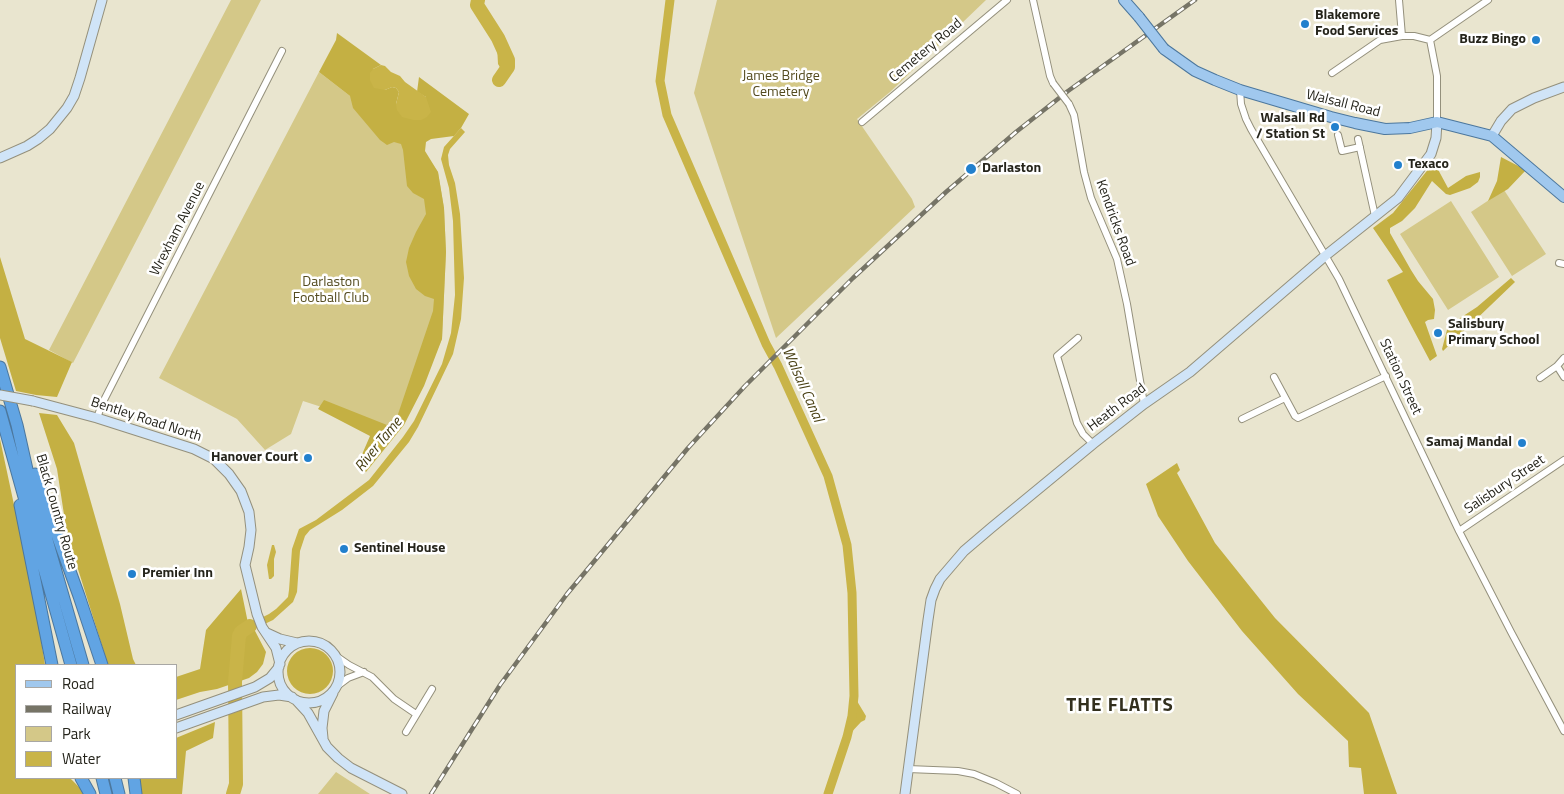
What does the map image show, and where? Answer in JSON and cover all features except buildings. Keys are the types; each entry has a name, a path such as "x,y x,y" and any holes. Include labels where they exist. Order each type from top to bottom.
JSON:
{"highway":[{"name":"Black Country Route","path":"0,367 17,426 28,474 83,664"},
{"name":"Black Country Route","path":"0,411 71,664"},
{"path":"17,426 76,587 102,664"},
{"path":"14,459 20,510 52,664"},
{"path":"82,779 90,794"},
{"path":"102,779 106,794"},
{"path":"115,779 119,794"},
{"path":"134,779 136,794"}],"main road":[{"name":"Walsall Road","path":"1124,0 1164,49 1195,71 1215,80 1240,90 1371,127 1398,129 1437,122 1492,136 1564,197"}],"street":[{"path":"0,158 38,139 67,108 74,96 80,78 102,0"},
{"name":"Cemetery Road","path":"862,122 1007,0"},
{"name":"Kendricks Road","path":"1033,0 1050,76 1074,114 1084,172 1091,198 1117,259 1127,304 1144,404"},
{"path":"1399,0 1402,36"},
{"path":"1332,73 1380,40 1402,36 1414,36 1430,40 1488,0"},
{"path":"1430,40 1437,76 1437,122"},
{"name":"Wrexham Avenue","path":"97,418 102,404 282,52"},
{"path":"1492,136 1501,121 1512,109 1534,98 1564,87"},
{"name":"Station Street","path":"1240,90 1241,104 1250,129 1339,279 1459,531 1564,731"},
{"name":"Heath Road","path":"904,794 928,620 933,595 940,579 964,551 991,528 1144,404 1190,372 1325,256 1398,198 1431,154 1436,138 1437,122"},
{"path":"1338,135 1342,151 1360,148"},
{"path":"1358,139 1375,216"},
{"path":"1078,338 1057,356 1077,423 1083,434 1093,444"},
{"path":"1540,378 1564,358"},
{"path":"1556,366 1564,377"},
{"path":"1274,377 1294,416 1298,418 1386,376"},
{"name":"Bentley Road North","path":"0,395 33,401 97,418 194,449 214,459 229,474 241,491 249,512 250,547 245,565 256,614 276,648 279,665"},
{"path":"1242,419 1285,398"},
{"name":"Salisbury Street","path":"1459,531 1564,460"},
{"path":"266,631 280,639 297,643 318,642 330,649 349,665 372,676 394,699 416,714"},
{"path":"178,714 266,681 279,665 289,648 297,643"},
{"path":"323,740 324,711 340,676 336,656"},
{"path":"279,665 279,678 282,685 308,713 332,753 344,763 402,794"},
{"path":"178,727 247,702 271,696 279,695 304,702 320,700 348,678 364,672"},
{"path":"406,732 432,689"},
{"path":"908,769 958,771 974,774 1017,794"}],"green space":[{"path":"231,0 261,0 73,363 49,350"},
{"name":"James Bridge Cemetery","path":"717,0 986,0 890,92 857,119 912,199 915,207 776,338 694,93"},
{"name":"Darlaston Football Club","path":"319,72 425,154 438,172 444,208 446,252 442,339 428,371 393,430 303,401 291,434 265,450 237,419 159,378"},
{"path":"1504,190 1546,254 1512,276 1471,212"},
{"path":"1451,201 1499,277 1448,310 1400,234"},
{"path":"336,772 370,794 318,794"}],"shaded area":[{"path":"337,33 381,65 373,69 385,90 392,87 396,88 399,92 396,104 426,97 417,92 419,77 469,114 454,136 431,139 426,142 425,151 438,172 444,208 446,252 442,339 424,386 404,425 366,472 357,466 370,436 318,409 324,400 387,425 396,420 433,311 434,299 425,296 416,289 409,276 406,262 409,248 426,214 424,199 413,193 407,186 401,144 394,142 387,145 380,140 353,108 350,96 319,72 336,40"},
{"path":"1501,157 1526,170 1508,189 1488,201 1497,181"},
{"path":"1434,162 1448,188 1466,176 1480,172 1480,177 1478,182 1470,188 1450,195 1446,194 1432,181 1415,208 1402,221 1390,228 1390,233 1411,270 1433,299 1434,319 1425,322 1437,356 1430,361 1387,280 1403,272 1373,228 1393,213"},
{"path":"0,257 25,339 72,362 57,397 16,391 0,338"},
{"path":"1511,278 1515,282 1443,351 1448,326 1477,307"},
{"path":"39,413 57,415 74,443 136,664 108,664 67,534 57,469"},
{"path":"0,439 37,613 45,664 15,664 15,779 71,779 81,789 83,794 0,794"},
{"path":"1177,463 1180,470 1177,473 1215,543 1275,618 1369,713 1397,794 1364,794 1361,768 1349,767 1348,741 1298,694 1242,631 1188,561 1158,516 1146,484"},
{"path":"241,589 248,623 241,628 246,633 254,629 266,652 263,664 249,678 178,699 178,676 200,669 206,630"},
{"path":"315,648 327,654 332,662 332,680 327,688 319,693 305,694 293,688 288,680 287,666 293,654 301,649"},
{"path":"215,722 213,738 186,751 182,794 142,794 138,779 178,779 178,737"}],"water":[{"path":"472,0 480,0 483,11 503,39 511,57 513,64 503,83 499,80 501,69 498,64 497,46 488,28 477,14"},
{"path":"381,65 400,76 405,82 426,97 431,112 427,117 421,120 414,120 402,117 397,110 396,104 399,92 396,88 392,87 385,90 374,88 370,80 370,73"},
{"path":"461,128 465,132 450,149 448,155 460,214 464,278 461,319 453,354 409,442 373,486 342,510 310,530 305,536 300,551 297,592 293,602 273,620 246,633 242,639 235,635 241,628 269,614 288,597 292,549 299,529 316,520 369,480 414,421 442,364 451,333 455,295 453,221 449,188 441,159 444,147"},
{"path":"272,545 274,545 276,552 274,576 269,579 267,565"},
{"path":"854,696 866,716 865,720 847,737 852,716"}],"waterway":[{"name":"River Tame","path":"478,0 477,5 498,38 508,60 508,67 499,80"},
{"name":"Walsall Canal","path":"670,0 660,81 667,115 766,344 778,366 828,476 847,545 852,593 854,696 847,737 828,794"},
{"name":"River Tame","path":"233,794 236,784 235,682 239,636 241,632 250,626"}],"railway":[{"path":"431,794 500,685 567,594 688,448 745,386 853,278 946,192 1016,132 1068,91 1195,0"}],"place":[{"name":"Blakemore Food Services","path":"1305,24"},
{"name":"Buzz Bingo","path":"1536,40"},
{"name":"Walsall Rd / Station St","path":"1335,127"},
{"name":"Texaco","path":"1398,165"},
{"name":"Darlaston","path":"971,169"},
{"name":"Salisbury Primary School","path":"1438,333"},
{"name":"Samaj Mandal","path":"1522,443"},
{"name":"Hanover Court","path":"308,458"},
{"name":"Sentinel House","path":"344,549"},
{"name":"Premier Inn","path":"132,574"}],"district":[{"name":"THE FLATTS","path":"1120,706"}]}
